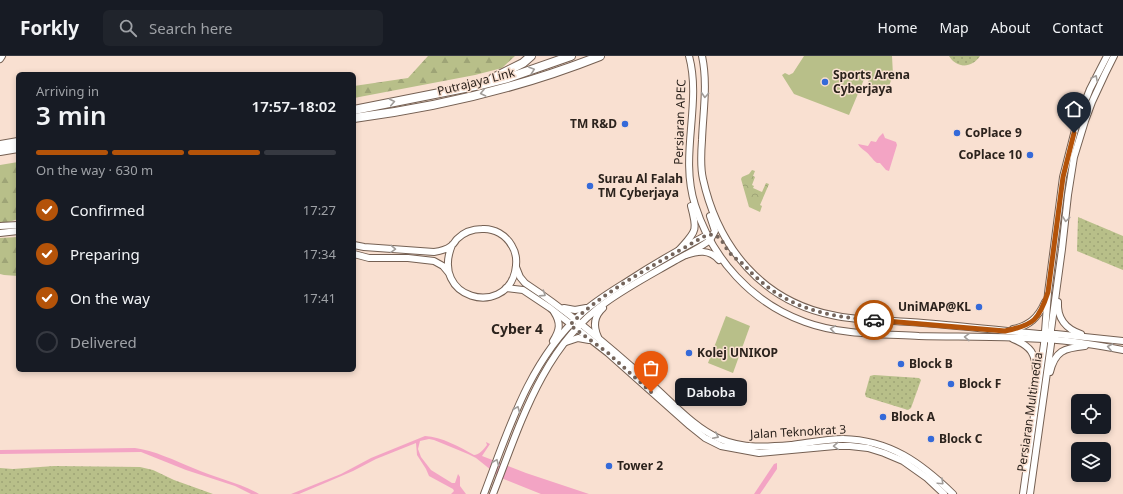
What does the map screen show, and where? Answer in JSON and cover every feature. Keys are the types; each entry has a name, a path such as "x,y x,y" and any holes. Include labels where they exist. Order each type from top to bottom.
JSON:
{"highway":[{"path":"480,85 523,62 531,56"},
{"name":"Putrajaya Link","path":"356,110 480,85 508,78 571,56"},
{"name":"Putrajaya Link","path":"356,118 407,111 512,86 600,56"},
{"path":"356,124 407,111"},
{"path":"0,145 16,142"},
{"path":"0,151 16,148"}],"main road":[{"name":"Persiaran APEC","path":"689,56 693,87 688,152 689,170 694,202 698,216 730,270 746,287 770,305 796,319 814,326 838,330 879,334 1006,338 1096,337 1123,341"},
{"name":"Persiaran APEC","path":"702,56 705,81 701,154 703,181 712,211 729,246 744,265 756,278 780,296 799,305 823,313 854,318 1005,331 1096,344 1123,350"},
{"path":"1096,337 1071,330 1064,324 1058,309 1062,249 1074,157 1109,58"},
{"path":"1047,337 1048,292 1063,177 1077,122 1090,89 1109,58"},
{"path":"679,250 693,235 696,224 689,193 689,170"},
{"path":"493,494 535,389 547,366 564,343 575,324 618,294 686,255 710,237 714,228 705,202 703,181"},
{"path":"0,226 16,225"},
{"path":"356,245 434,252 444,251 468,231 483,228 496,232 508,240 512,246 515,253 516,267 514,276 506,288 499,294 490,297 472,297 457,288 451,280 448,272 448,255 452,245"},
{"path":"0,233 16,231"},
{"path":"544,358 589,307 618,287 679,250 710,237 721,239 735,259 744,265"},
{"path":"1047,337 1062,249"},
{"path":"686,255 697,252 707,252 713,254 730,270"},
{"path":"356,255 369,258 429,260 438,263 448,272"},
{"path":"516,267 520,277 525,283 557,304 565,308 575,310 589,307"},
{"path":"506,288 523,290 575,324"},
{"path":"1005,331 1024,327 1033,321 1042,309 1048,292"},
{"path":"564,343 578,338 597,341 595,329 596,316 618,294"},
{"path":"557,304 575,324"},
{"path":"484,494 526,390 559,330 558,319 552,310"},
{"name":"Jalan Teknokrat 3","path":"575,324 688,417 706,431 721,439 757,447 774,447 832,440 853,440 870,443 887,448 912,460 926,469 953,494"},
{"name":"Persiaran Multimedia","path":"1023,494 1034,406 1047,337"},
{"name":"Persiaran Multimedia","path":"1030,494 1040,420 1047,337"},
{"path":"1006,338 1025,345 1034,355 1036,366 1034,406"},
{"name":"Jalan Teknokrat 3","path":"597,341 680,418 705,438 721,446 759,453 835,446 868,448 884,452 903,461 927,478 944,494"},
{"path":"1040,420 1051,366 1057,355 1066,349 1096,344"}],"green space":[{"path":"428,56 515,56 502,68 475,75 356,98 356,86 408,78"},
{"name":"Sports Arena Cyberjaya","path":"804,56 892,56 893,75 886,94 867,86 869,79 865,77 849,115 794,94 782,75 785,73 789,75 793,73"},
{"path":"949,56 980,56 969,65 960,65"},
{"path":"16,162 16,220 3,224 0,223 0,165"},
{"path":"752,170 755,171 753,176 755,177 752,185 754,186 753,188 762,192 766,183 769,184 760,205 762,206 760,212 749,207 741,179"},
{"path":"1078,217 1123,236 1123,270 1077,251"},
{"path":"16,237 16,276 0,274 0,238"},
{"path":"726,316 750,326 733,373 708,363"},
{"path":"870,376 919,378 921,380 911,408 908,410 866,397 865,394"},
{"path":"54,466 140,467 153,470 174,480 213,494 0,494 0,468 13,469"}],"shaded area":[{"path":"883,133 885,138 896,142 897,145 889,171 886,170 880,163 877,163 858,144 868,146 871,141 876,142"},
{"path":"425,436 444,440 474,455 483,450 487,445 486,442 490,444 482,456 526,473 589,494 541,494 501,478 476,458 468,454 429,439 420,441 418,449 421,457 431,470 452,483 455,483 458,474 460,477 460,486 466,494 451,494 454,491 453,489 429,476 417,455 416,443 376,459 353,471 299,494 291,494 341,474 371,458"},
{"path":"135,448 164,456 243,486 259,494 251,494 235,486 186,470 141,452 0,454 0,450"},
{"path":"777,463 777,469 760,494 754,494 774,464"}],"way so far":[{"path":"651,392 608,353 570,325 601,298 656,263 710,234 721,239 735,259 744,265 756,278 790,301 808,309 832,315 874,320"}],"place":[{"name":"Sports Arena Cyberjaya","path":"825,82"},
{"name":"TM R&D","path":"625,124"},
{"name":"CoPlace 9","path":"957,133"},
{"name":"CoPlace 10","path":"1030,155"},
{"name":"Surau Al Falah TM Cyberjaya","path":"590,186"},
{"name":"UniMAP@KL","path":"979,307"},
{"name":"Kolej UNIKOP","path":"689,353"},
{"name":"Block B","path":"901,364"},
{"name":"Block F","path":"951,384"},
{"name":"Daboba","path":"651,392"},
{"name":"Block A","path":"883,417"},
{"name":"Block C","path":"931,439"},
{"name":"Tower 2","path":"609,466"}],"district":[{"name":"Cyber 4","path":"517,329"}],"route":[{"path":"874,320 1005,331 1024,327 1033,321 1042,309 1048,292 1063,177 1074,133"}]}
